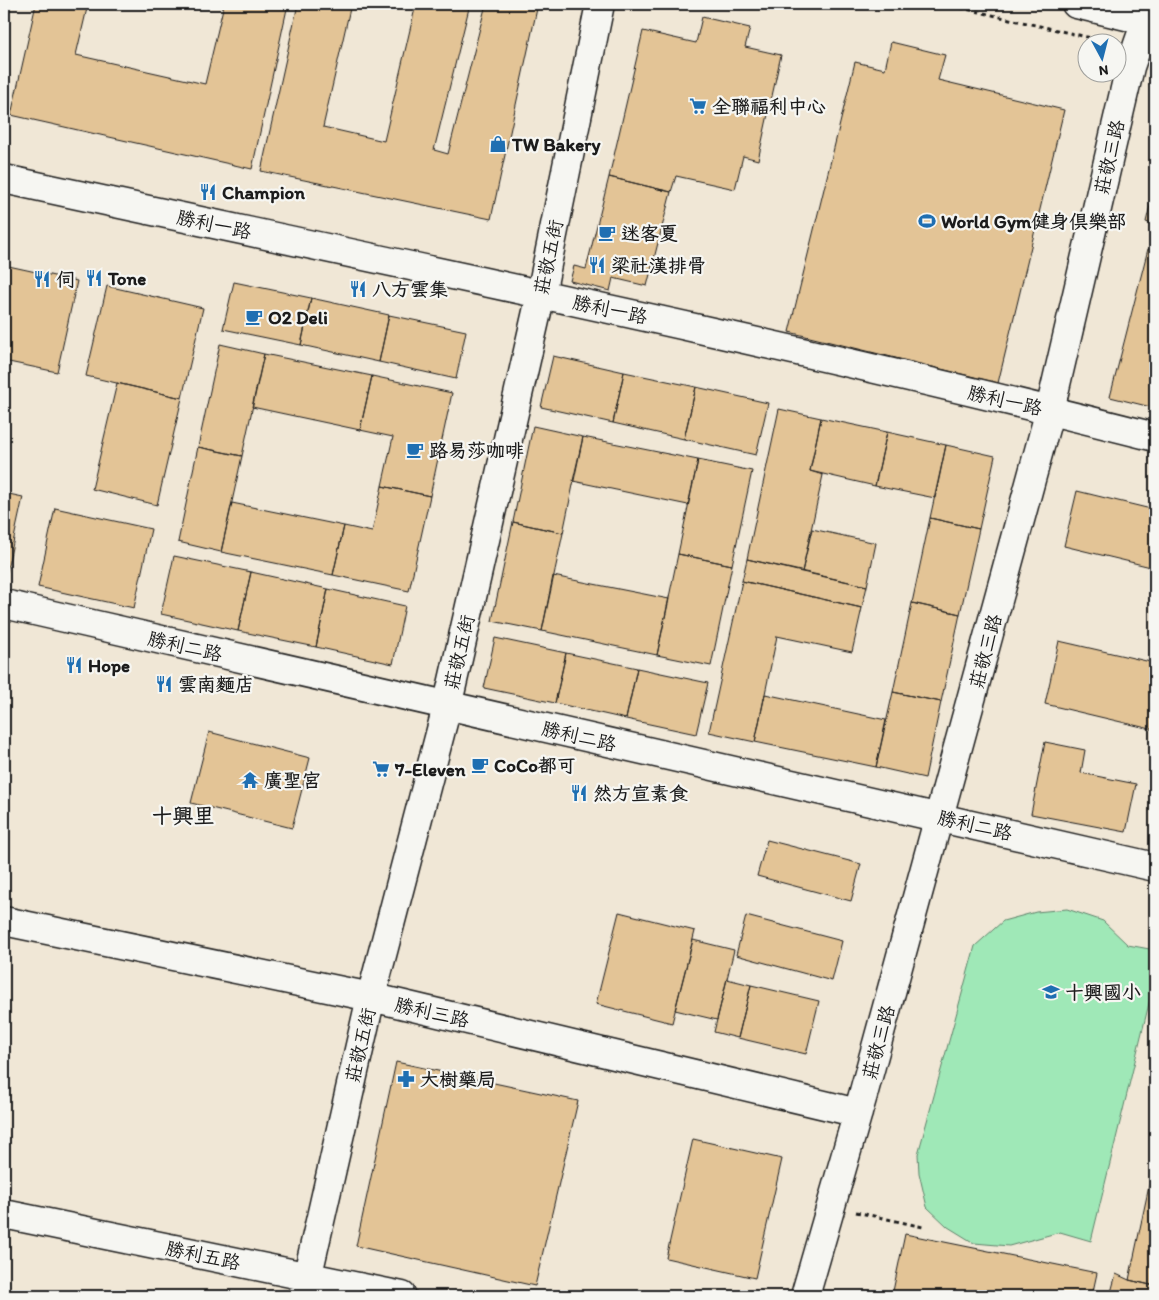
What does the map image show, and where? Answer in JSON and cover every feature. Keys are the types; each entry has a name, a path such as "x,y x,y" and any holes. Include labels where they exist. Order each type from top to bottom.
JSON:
{"street":[{"name":"莊敬五街","path":"305,1286 371,997 447,707 541,294 600,4"},
{"path":"1076,4 1151,16"},
{"name":"莊敬三路","path":"805,1296 940,817 1050,410 1130,67 1151,16"},
{"name":"勝利一路","path":"4,179 742,338 1050,410 1155,437"},
{"name":"勝利二路","path":"4,604 447,707 1155,867"},
{"name":"勝利三路","path":"4,921 371,997 858,1113"},
{"name":"勝利五路","path":"4,1214 305,1286 402,1296"}],"path":[{"path":"945,4 1076,34"},
{"path":"831,1206 923,1227"}],"green space":[{"path":"1067,909 1103,921 1128,945 1155,950 1155,979 1091,1241 1060,1232 1009,1246 974,1243 948,1227 927,1207 919,1173 918,1154 975,946 1003,921 1036,912"}],"building":[{"path":"36,4 88,4 76,55 205,84 224,4 288,4 252,169 11,115"},
{"path":"298,4 351,4 323,127 384,141 416,4 470,4 434,150 448,154 486,4 538,4 491,219 261,171"},
{"name":"全聯福利中心","path":"702,17 750,28 745,47 781,55 758,160 743,156 735,189 676,176 671,192 609,177 643,31 696,43"},
{"name":"World Gym健身俱樂部","path":"891,42 945,55 938,80 1064,110 998,383 789,332 855,62 885,69"},
{"path":"609,177 671,192 647,286 613,278 610,291 570,281 574,266 586,269"},
{"path":"1155,185 1155,225 1146,222"},
{"path":"1148,249 1155,251 1155,408 1110,397"},
{"path":"4,265 77,281 57,372 4,361"},
{"path":"234,282 311,298 301,345 223,329"},
{"path":"107,286 203,308 182,398 86,376"},
{"path":"311,298 389,315 379,362 301,345"},
{"path":"389,315 466,331 456,379 379,362"},
{"path":"220,344 264,354 242,456 198,447"},
{"path":"264,354 372,376 360,430 252,407"},
{"path":"553,356 624,372 613,423 541,407"},
{"path":"624,372 696,387 684,439 613,423"},
{"path":"372,376 452,393 430,496 382,486 393,437 360,430"},
{"path":"117,383 182,398 157,505 92,489"},
{"path":"696,387 768,403 756,455 684,439"},
{"path":"779,409 821,418 810,471 823,475 802,572 747,559"},
{"path":"821,418 887,432 875,486 810,471"},
{"path":"533,426 583,437 563,533 513,522"},
{"path":"887,432 946,445 935,498 875,486"},
{"path":"583,437 698,460 688,505 573,481"},
{"path":"946,445 995,456 979,529 930,518"},
{"path":"198,447 242,456 221,552 178,542"},
{"path":"698,460 752,471 732,565 678,554"},
{"path":"382,486 430,496 409,591 333,575 344,526 372,532"},
{"path":"1077,491 1155,510 1155,568 1064,546"},
{"path":"4,493 23,497 4,584"},
{"path":"232,503 344,526 333,575 221,552"},
{"path":"55,508 151,529 134,608 38,587"},
{"path":"930,518 979,529 960,614 912,603"},
{"path":"513,522 563,533 542,631 492,621"},
{"path":"812,529 876,543 867,586 802,572"},
{"path":"678,554 732,565 711,666 657,655"},
{"path":"174,556 251,572 238,631 161,614"},
{"path":"747,559 867,586 862,608 742,581"},
{"path":"251,572 328,589 316,647 238,631"},
{"path":"553,576 669,599 657,655 542,631"},
{"path":"742,581 862,608 852,652 777,636 755,742 709,732"},
{"path":"328,589 405,606 393,664 316,647"},
{"path":"912,603 960,614 941,702 893,692"},
{"path":"495,638 566,653 555,703 484,688"},
{"path":"1059,641 1155,663 1155,730 1045,704"},
{"path":"566,653 637,668 626,719 555,703"},
{"path":"637,668 708,683 696,734 626,719"},
{"path":"893,692 941,702 925,778 876,767"},
{"path":"765,694 886,720 876,767 755,742"},
{"name":"廣聖宮","path":"209,732 310,758 292,828 191,803"},
{"path":"1045,742 1085,750 1081,773 1136,784 1126,832 1031,814"},
{"path":"767,840 861,864 851,901 757,876"},
{"path":"619,912 695,931 672,1023 596,1004"},
{"path":"746,916 842,941 832,981 736,955"},
{"path":"693,940 734,950 717,1020 675,1010"},
{"path":"727,979 751,985 738,1038 714,1032"},
{"path":"751,985 819,1001 806,1054 738,1038"},
{"path":"396,1062 578,1101 535,1286 356,1246"},
{"path":"693,1139 782,1159 755,1278 666,1258"},
{"path":"1155,1158 1155,1286 1129,1280"},
{"path":"905,1234 1097,1273 1092,1296 892,1296"},
{"path":"1116,1274 1129,1280 1155,1286 1155,1296 1110,1296"},
{"path":"4,1290 30,1296 4,1296"}],"place":[{"name":"全聯福利中心","path":"698,106"},
{"name":"TW Bakery","path":"498,144"},
{"name":"Champion","path":"208,192"},
{"name":"World Gym健身俱樂部","path":"927,221"},
{"name":"迷客夏","path":"607,233"},
{"name":"梁社漢排骨","path":"597,265"},
{"name":"Tone","path":"94,278"},
{"name":"伺","path":"42,279"},
{"name":"八方雲集","path":"358,289"},
{"name":"O2 Deli","path":"254,317"},
{"name":"路易莎咖啡","path":"415,450"},
{"name":"Hope","path":"74,665"},
{"name":"雲南麵店","path":"164,684"},
{"name":"CoCo都可","path":"480,765"},
{"name":"7-Eleven","path":"381,769"},
{"name":"廣聖宮","path":"250,780"},
{"name":"然方宣素食","path":"579,793"},
{"name":"十興國小","path":"1051,992"},
{"name":"大樹藥局","path":"406,1079"}],"district":[{"name":"十興里","path":"183,816"}]}
